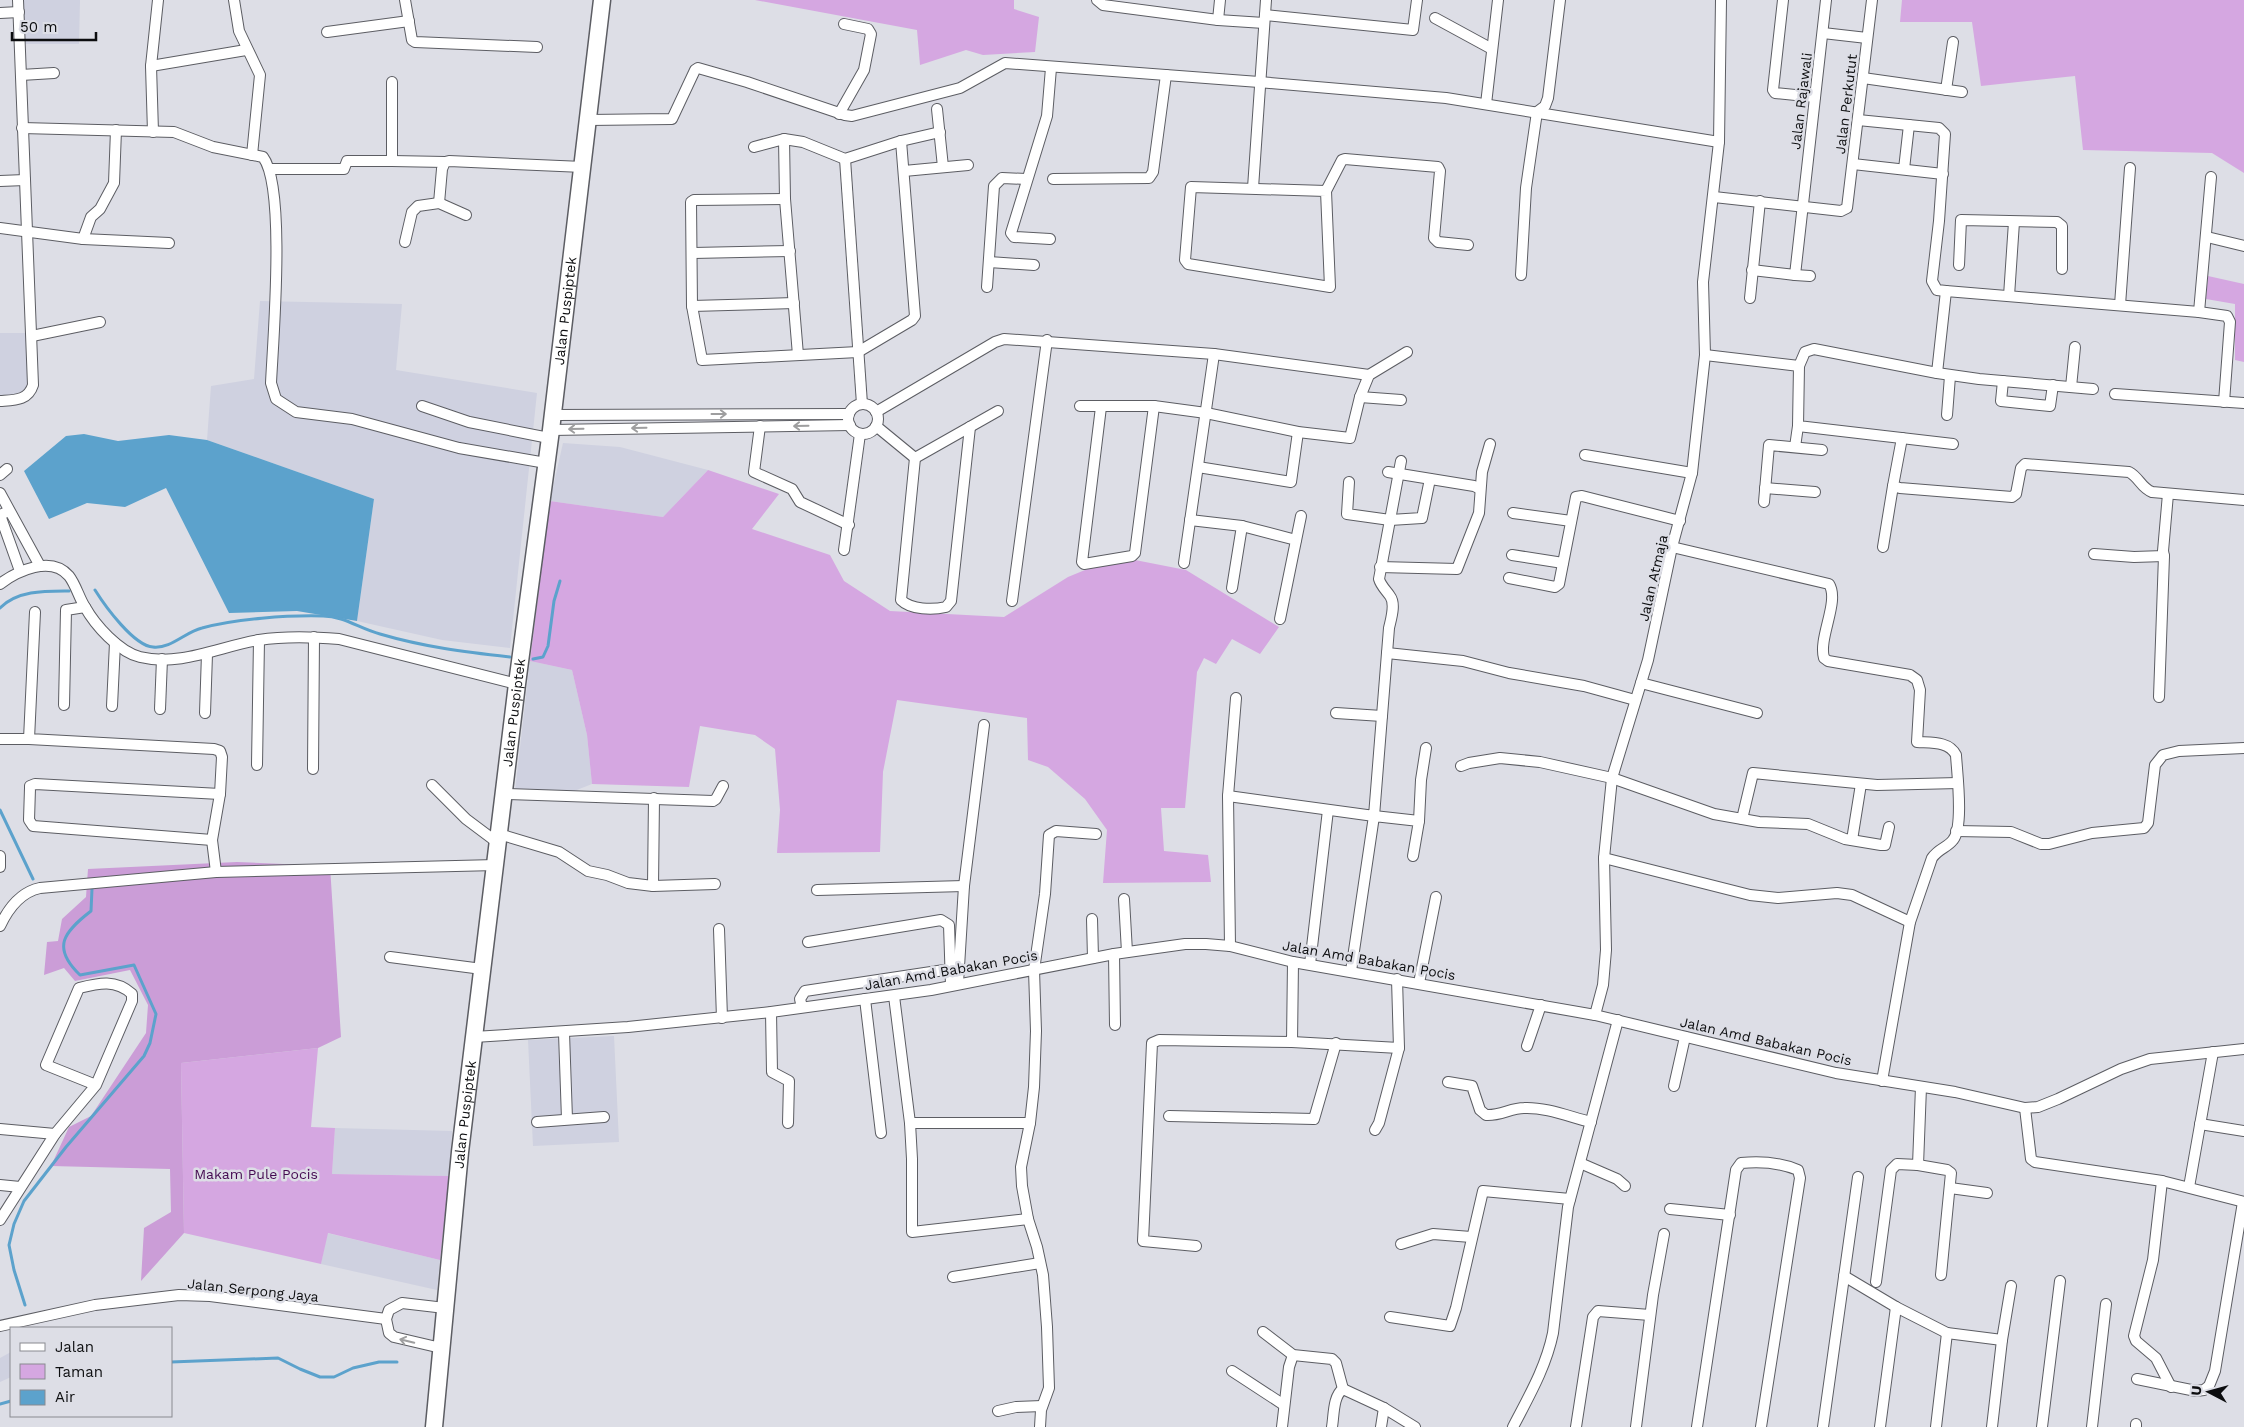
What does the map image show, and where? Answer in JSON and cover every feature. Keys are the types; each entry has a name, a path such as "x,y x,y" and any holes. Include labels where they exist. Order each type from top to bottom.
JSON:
{"main road":[{"name":"Jalan Puspiptek","path":"434,1427 460,1152 517,684 551,427 602,0"}],"street":[{"path":"0,401 21,399 32,388 32,336 18,0"},
{"path":"153,132 152,66 158,0"},
{"path":"234,0 239,31 246,50 257,68 261,82 252,155"},
{"path":"405,0 412,40 415,42 536,47"},
{"path":"1098,0 1103,5 1218,20 1264,19 1413,30 1417,0"},
{"path":"1218,20 1220,0"},
{"path":"1253,188 1266,0"},
{"path":"1486,104 1498,0"},
{"path":"1521,275 1526,188 1537,112 1545,106 1548,98 1559,0"},
{"name":"Jalan Atmaja","path":"1595,1016 1602,985 1606,950 1604,858 1612,778 1648,660 1672,547 1692,473 1705,355 1703,282 1719,142 1721,0"},
{"path":"1783,0 1773,90 1775,93 1816,97"},
{"name":"Jalan Rajawali","path":"1795,275 1826,0"},
{"name":"Jalan Perkutut","path":"1803,206 1844,210 1848,206 1872,0"},
{"path":"0,13 19,12"},
{"path":"1435,18 1492,49"},
{"path":"327,32 409,21"},
{"path":"839,114 864,70 871,34 868,29 844,24"},
{"path":"1823,33 1867,38"},
{"path":"1946,90 1953,42"},
{"path":"152,66 246,50"},
{"path":"588,120 672,119 695,70 698,68 839,114 852,116 952,90 1004,63 1050,68 1259,82 1486,104 1719,142"},
{"path":"1050,68 1046,116 1026,179 1012,235 1014,237 1050,238"},
{"path":"21,75 54,73"},
{"path":"1053,179 1149,178 1153,172 1166,75"},
{"path":"1863,78 1962,92"},
{"path":"392,82 392,162"},
{"path":"938,108 943,167"},
{"path":"1858,120 1943,130 1945,134 1943,174 1932,280 1937,290 2224,315 2229,318 2224,402"},
{"path":"1904,169 1909,125"},
{"path":"22,128 174,132 214,147 264,158 270,169 275,215 277,276 271,383 276,399 296,412 352,419 459,448 546,463"},
{"path":"83,239 91,217 100,209 114,183 116,130"},
{"path":"754,147 784,139 803,142 845,159 901,141 940,132"},
{"path":"784,139 785,199 798,355"},
{"path":"785,199 694,200 690,206 693,253 692,306 702,360 858,352 912,320 915,316 901,141"},
{"path":"845,159 862,404"},
{"path":"270,169 344,169 347,160 392,162 460,161 583,167"},
{"path":"1326,191 1191,187 1185,250 1188,264 1330,287 1326,191 1343,160 1436,166 1440,171 1434,238 1438,242 1468,245"},
{"path":"439,203 442,169 445,162"},
{"path":"1853,164 1943,174"},
{"path":"904,171 968,165"},
{"path":"2120,305 2130,168"},
{"path":"2199,312 2211,177"},
{"path":"986,287 994,186 1002,178 1026,179"},
{"path":"0,180 25,180"},
{"path":"1714,197 1803,206"},
{"path":"1750,298 1760,201"},
{"path":"404,242 412,212 418,206 439,203 466,215"},
{"path":"1959,266 1961,220 2061,223 2062,269"},
{"path":"2009,296 2014,222"},
{"path":"0,228 83,239 169,243"},
{"path":"2206,236 2244,246"},
{"path":"693,253 790,251"},
{"path":"989,262 1034,265"},
{"path":"1752,270 1810,276"},
{"path":"1938,373 1946,291"},
{"path":"692,306 794,303"},
{"path":"32,336 100,322"},
{"path":"876,412 999,340 1047,340 1214,354 1369,375"},
{"path":"1012,601 1047,340"},
{"path":"2071,387 2076,347"},
{"path":"1795,447 1798,426 1799,366 1804,352 1814,349 1950,376 2093,388"},
{"path":"1080,406 1154,406 1298,432 1350,438 1360,397 1369,375 1407,352"},
{"path":"1184,563 1214,354"},
{"path":"1705,355 1799,366"},
{"path":"1947,415 1950,376"},
{"path":"2003,381 2001,401 2050,406 2053,385"},
{"path":"2114,394 2244,403"},
{"path":"1360,397 1400,400"},
{"path":"862,404 874,408 878,416 876,426 870,432 860,434 852,429 848,421 849,414 856,405 862,404"},
{"path":"422,406 469,422 551,427 850,425"},
{"path":"1101,407 1082,562 1084,564 1132,556 1135,553 1154,406"},
{"path":"915,458 998,411"},
{"path":"551,427 690,414 849,414"},
{"path":"690,414 691,427"},
{"path":"760,426 754,472 792,489 800,502 849,525"},
{"path":"876,426 915,458"},
{"path":"1798,426 1953,444"},
{"path":"915,458 901,600 913,606 941,608 946,607 951,601 970,427"},
{"path":"1198,467 1291,482 1298,432"},
{"path":"844,550 849,525 860,434"},
{"path":"1883,547 1902,438"},
{"path":"1380,567 1457,569 1479,513 1482,472 1490,444"},
{"path":"1764,502 1769,445 1822,450"},
{"path":"1585,455 1692,473"},
{"path":"1351,971 1374,816 1393,600 1380,584 1380,567 1390,520 1394,473 1400,461"},
{"path":"1893,486 2012,496 2016,494 2020,468 2025,464 2129,472 2147,490 2168,494 2244,500"},
{"path":"1394,473 1474,486 1480,490"},
{"path":"1348,482 1346,514 1390,520 1423,518 1430,479"},
{"path":"1765,488 1816,492"},
{"path":"0,493 40,566"},
{"path":"2159,697 2163,551 2168,494"},
{"path":"1509,578 1557,586 1559,584 1576,497 1582,496 1680,521"},
{"path":"9,511 0,515 20,571"},
{"path":"1513,513 1571,521"},
{"path":"1280,619 1300,516"},
{"path":"1190,520 1242,526 1296,540"},
{"path":"1232,588 1242,526"},
{"path":"1672,547 1828,584 1832,593 1824,645 1824,658 1828,661 1910,675 1917,680 1920,690 1917,742 1947,745 1953,749 1956,755 1960,811 1956,832 1952,842 1939,849 1932,858 1910,922 1882,1081"},
{"path":"2094,554 2134,557 2164,556"},
{"path":"1512,555 1563,563"},
{"path":"0,584 20,571 40,566 55,568 68,576 98,626 115,643 139,657 162,659 207,654 259,640 314,637 339,639 517,684"},
{"path":"64,705 66,610 85,607"},
{"path":"29,739 35,612"},
{"path":"313,770 314,637"},
{"path":"257,765 259,640"},
{"path":"112,706 115,643"},
{"path":"1387,653 1463,662 1509,673 1584,686 1635,700"},
{"path":"205,713 207,654"},
{"path":"160,709 162,659"},
{"path":"1641,683 1757,713"},
{"path":"1230,946 1228,796 1236,698"},
{"path":"1336,713 1382,716"},
{"path":"955,984 964,886 984,725"},
{"path":"0,739 217,749 222,756 220,794 212,840 216,872"},
{"path":"1413,856 1419,821 1421,780 1426,748"},
{"path":"1956,832 2011,832 2041,844 2049,844 2092,833 2144,828 2148,823 2155,765 2163,754 2179,751 2244,748"},
{"path":"1462,766 1468,763 1500,758 1540,762 1612,778 1714,814 1742,819 1808,824 1831,835 1885,845 1889,827"},
{"path":"1742,819 1753,773 1776,776 1791,775 1861,784 1958,783"},
{"path":"212,840 33,826 29,820 30,786 35,784 220,794"},
{"path":"432,784 466,819 499,839 559,852 588,871 606,874 628,883 653,886 715,884"},
{"path":"1852,840 1861,784"},
{"path":"505,794 713,801 716,799 722,786"},
{"path":"1228,796 1419,821"},
{"path":"653,886 654,798"},
{"path":"1310,964 1328,810"},
{"path":"1040,1427 1042,1406 1050,1381 1046,1318 1040,1263 1028,1219 1022,1186 1021,1167 1030,1123 1035,1062 1034,970 1045,894 1049,835 1056,831 1096,834"},
{"path":"0,856 0,867"},
{"path":"1604,858 1750,894 1778,898 1837,893 1852,896 1910,922"},
{"path":"0,926 22,895 30,890 216,872 496,865"},
{"path":"817,890 964,886"},
{"path":"1419,983 1436,897"},
{"path":"1124,899 1127,952"},
{"path":"1092,919 1093,958"},
{"path":"808,942 941,920 949,925 951,969 955,984"},
{"path":"719,929 722,1018"},
{"name":"Jalan Amd Babakan Pocis","path":"474,1037 564,1032 771,1012 894,996 1114,954 1185,944 1206,944 1230,946 1293,962 1397,979 1618,1020 1836,1073 1921,1087 2025,1108 2038,1107 2058,1100 2121,1069 2150,1059 2244,1049"},
{"path":"1114,954 1115,1025"},
{"path":"390,957 482,969"},
{"path":"1292,1042 1293,962"},
{"path":"802,1007 800,999 805,991 951,969"},
{"path":"1375,1130 1379,1123 1399,1048 1397,979"},
{"path":"0,1220 55,1134 96,1085 132,1001 132,994 128,990 107,982 80,988 46,1065 96,1085"},
{"path":"894,996 910,1123 913,1233 1028,1219"},
{"path":"865,999 881,1133"},
{"path":"1527,1046 1541,1006"},
{"path":"771,1012 772,1072 789,1081 788,1123"},
{"path":"1513,1427 1542,1370 1549,1351 1570,1199 1618,1020"},
{"path":"564,1032 567,1119"},
{"path":"1674,1086 1685,1037"},
{"path":"1196,1246 1143,1241 1152,1043 1159,1040 1292,1042 1399,1048"},
{"path":"1169,1116 1314,1119 1316,1118 1336,1043"},
{"path":"2189,1188 2213,1052"},
{"path":"1448,1082 1472,1086 1480,1110 1486,1115 1499,1115 1516,1108 1527,1108 1590,1122"},
{"path":"1918,1165 1921,1087"},
{"path":"2025,1108 2032,1159 2035,1162 2162,1181 2244,1202 2219,1355 2212,1380 2204,1390 2200,1391 2171,1388 2137,1379"},
{"path":"537,1122 604,1116"},
{"path":"910,1123 1030,1123"},
{"path":"2200,1124 2244,1131"},
{"path":"0,1129 55,1134"},
{"path":"1580,1163 1617,1179 1625,1186"},
{"path":"1697,1427 1736,1170 1741,1163 1781,1165 1798,1170 1800,1178 1761,1427"},
{"path":"1876,1282 1891,1170 1897,1164 1918,1165 1949,1171 1950,1188 1941,1275"},
{"path":"1823,1427 1858,1177"},
{"path":"2162,1181 2153,1260 2134,1336 2136,1341 2156,1358 2171,1388"},
{"path":"0,1185 20,1187"},
{"path":"1950,1188 1987,1193"},
{"path":"1390,1317 1450,1326 1456,1308 1483,1191 1570,1199"},
{"path":"1670,1209 1730,1215"},
{"path":"1401,1244 1433,1234 1471,1237"},
{"path":"1636,1427 1650,1316 1664,1234"},
{"path":"953,1277 1040,1263"},
{"path":"1844,1276 1947,1334 2002,1340"},
{"path":"2042,1427 2060,1281"},
{"path":"1992,1427 2002,1340 2011,1286"},
{"name":"Jalan Serpong Jaya","path":"0,1326 96,1305 179,1295 210,1296 386,1319"},
{"path":"442,1348 394,1337 389,1332 386,1319 389,1310 402,1303 445,1308"},
{"path":"2092,1427 2106,1304"},
{"path":"1880,1427 1896,1307"},
{"path":"1576,1427 1593,1317 1598,1311 1650,1316"},
{"path":"1264,1332 1293,1355 1332,1359 1336,1362 1343,1389"},
{"path":"1936,1427 1947,1334"},
{"path":"1282,1427 1289,1367 1293,1355"},
{"path":"1232,1370 1284,1406"},
{"path":"1343,1389 1384,1408 1415,1427"},
{"path":"1332,1427 1338,1393 1343,1389"},
{"path":"998,1410 1042,1406"},
{"path":"1381,1427 1384,1408"}],"shaded area":[{"path":"23,0 80,0 79,44 25,44"},
{"path":"260,301 402,304 396,370 537,393 510,648 442,640 357,621 374,499 207,440 211,386 254,379"},
{"path":"0,333 27,333 33,377 16,403 0,405"},
{"path":"563,443 620,447 708,470 663,517 550,501"},
{"path":"530,661 572,670 587,735 592,784 564,795 515,791"},
{"path":"237,862 330,866 341,1037 318,1048 181,1063 184,1233 141,1281 144,1228 171,1212 170,1169 51,1166 69,1127 91,1116 146,1033 148,1005 130,970 75,981 64,968 44,975 47,942 58,941 62,919 86,897 88,869"},
{"path":"614,1036 619,1142 533,1146 528,1040"},
{"path":"335,1128 452,1131 449,1176 332,1174"},
{"path":"327,1233 440,1260 437,1290 321,1264"},
{"path":"10,1353 10,1377 0,1382 0,1358"}],"green space":[{"path":"755,0 1014,0 1014,9 1039,17 1035,52 983,55 966,50 920,65 917,30"},
{"path":"1902,0 2244,0 2244,173 2212,153 2083,150 2075,76 1981,86 1972,22 1900,22"},
{"path":"2208,276 2244,284 2244,362 2235,360 2235,304 2206,299"},
{"path":"708,470 779,494 752,529 830,555 844,581 890,611 1004,617 1068,577 1102,563 1135,560 1186,570 1279,627 1260,654 1232,639 1216,664 1204,658 1197,672 1185,808 1161,808 1164,851 1208,855 1211,882 1103,883 1107,830 1085,799 1048,767 1028,760 1027,718 897,700 883,772 880,852 777,853 780,810 775,749 755,735 700,726 689,787 592,784 587,735 572,670 530,661 550,501 663,517"},
{"name":"Makam Pule Pocis","path":"318,1048 311,1127 335,1128 332,1174 449,1176 440,1260 328,1233 321,1264 184,1233 181,1063"}],"water":[{"path":"84,434 118,441 169,435 207,440 374,499 357,621 297,611 229,613 166,488 125,507 87,503 49,519 24,471 66,436"}],"waterway":[{"path":"533,659 543,657 548,646 554,601 560,581"},
{"path":"95,590 129,633 145,645 153,647 172,643 202,628 230,622 262,618 323,616 345,620 396,639 429,646 510,657"},
{"path":"0,608 7,602 24,595 69,591"},
{"path":"0,810 33,879"},
{"path":"25,1305 14,1270 9,1245 14,1224 24,1201 66,1147 144,1056 150,1043 156,1014 134,965 80,975 66,956 64,940 74,926 91,911 92,889"},
{"path":"172,1362 278,1358 320,1377 334,1377 353,1368 379,1362 397,1362"},
{"path":"0,1404 10,1401"}]}
